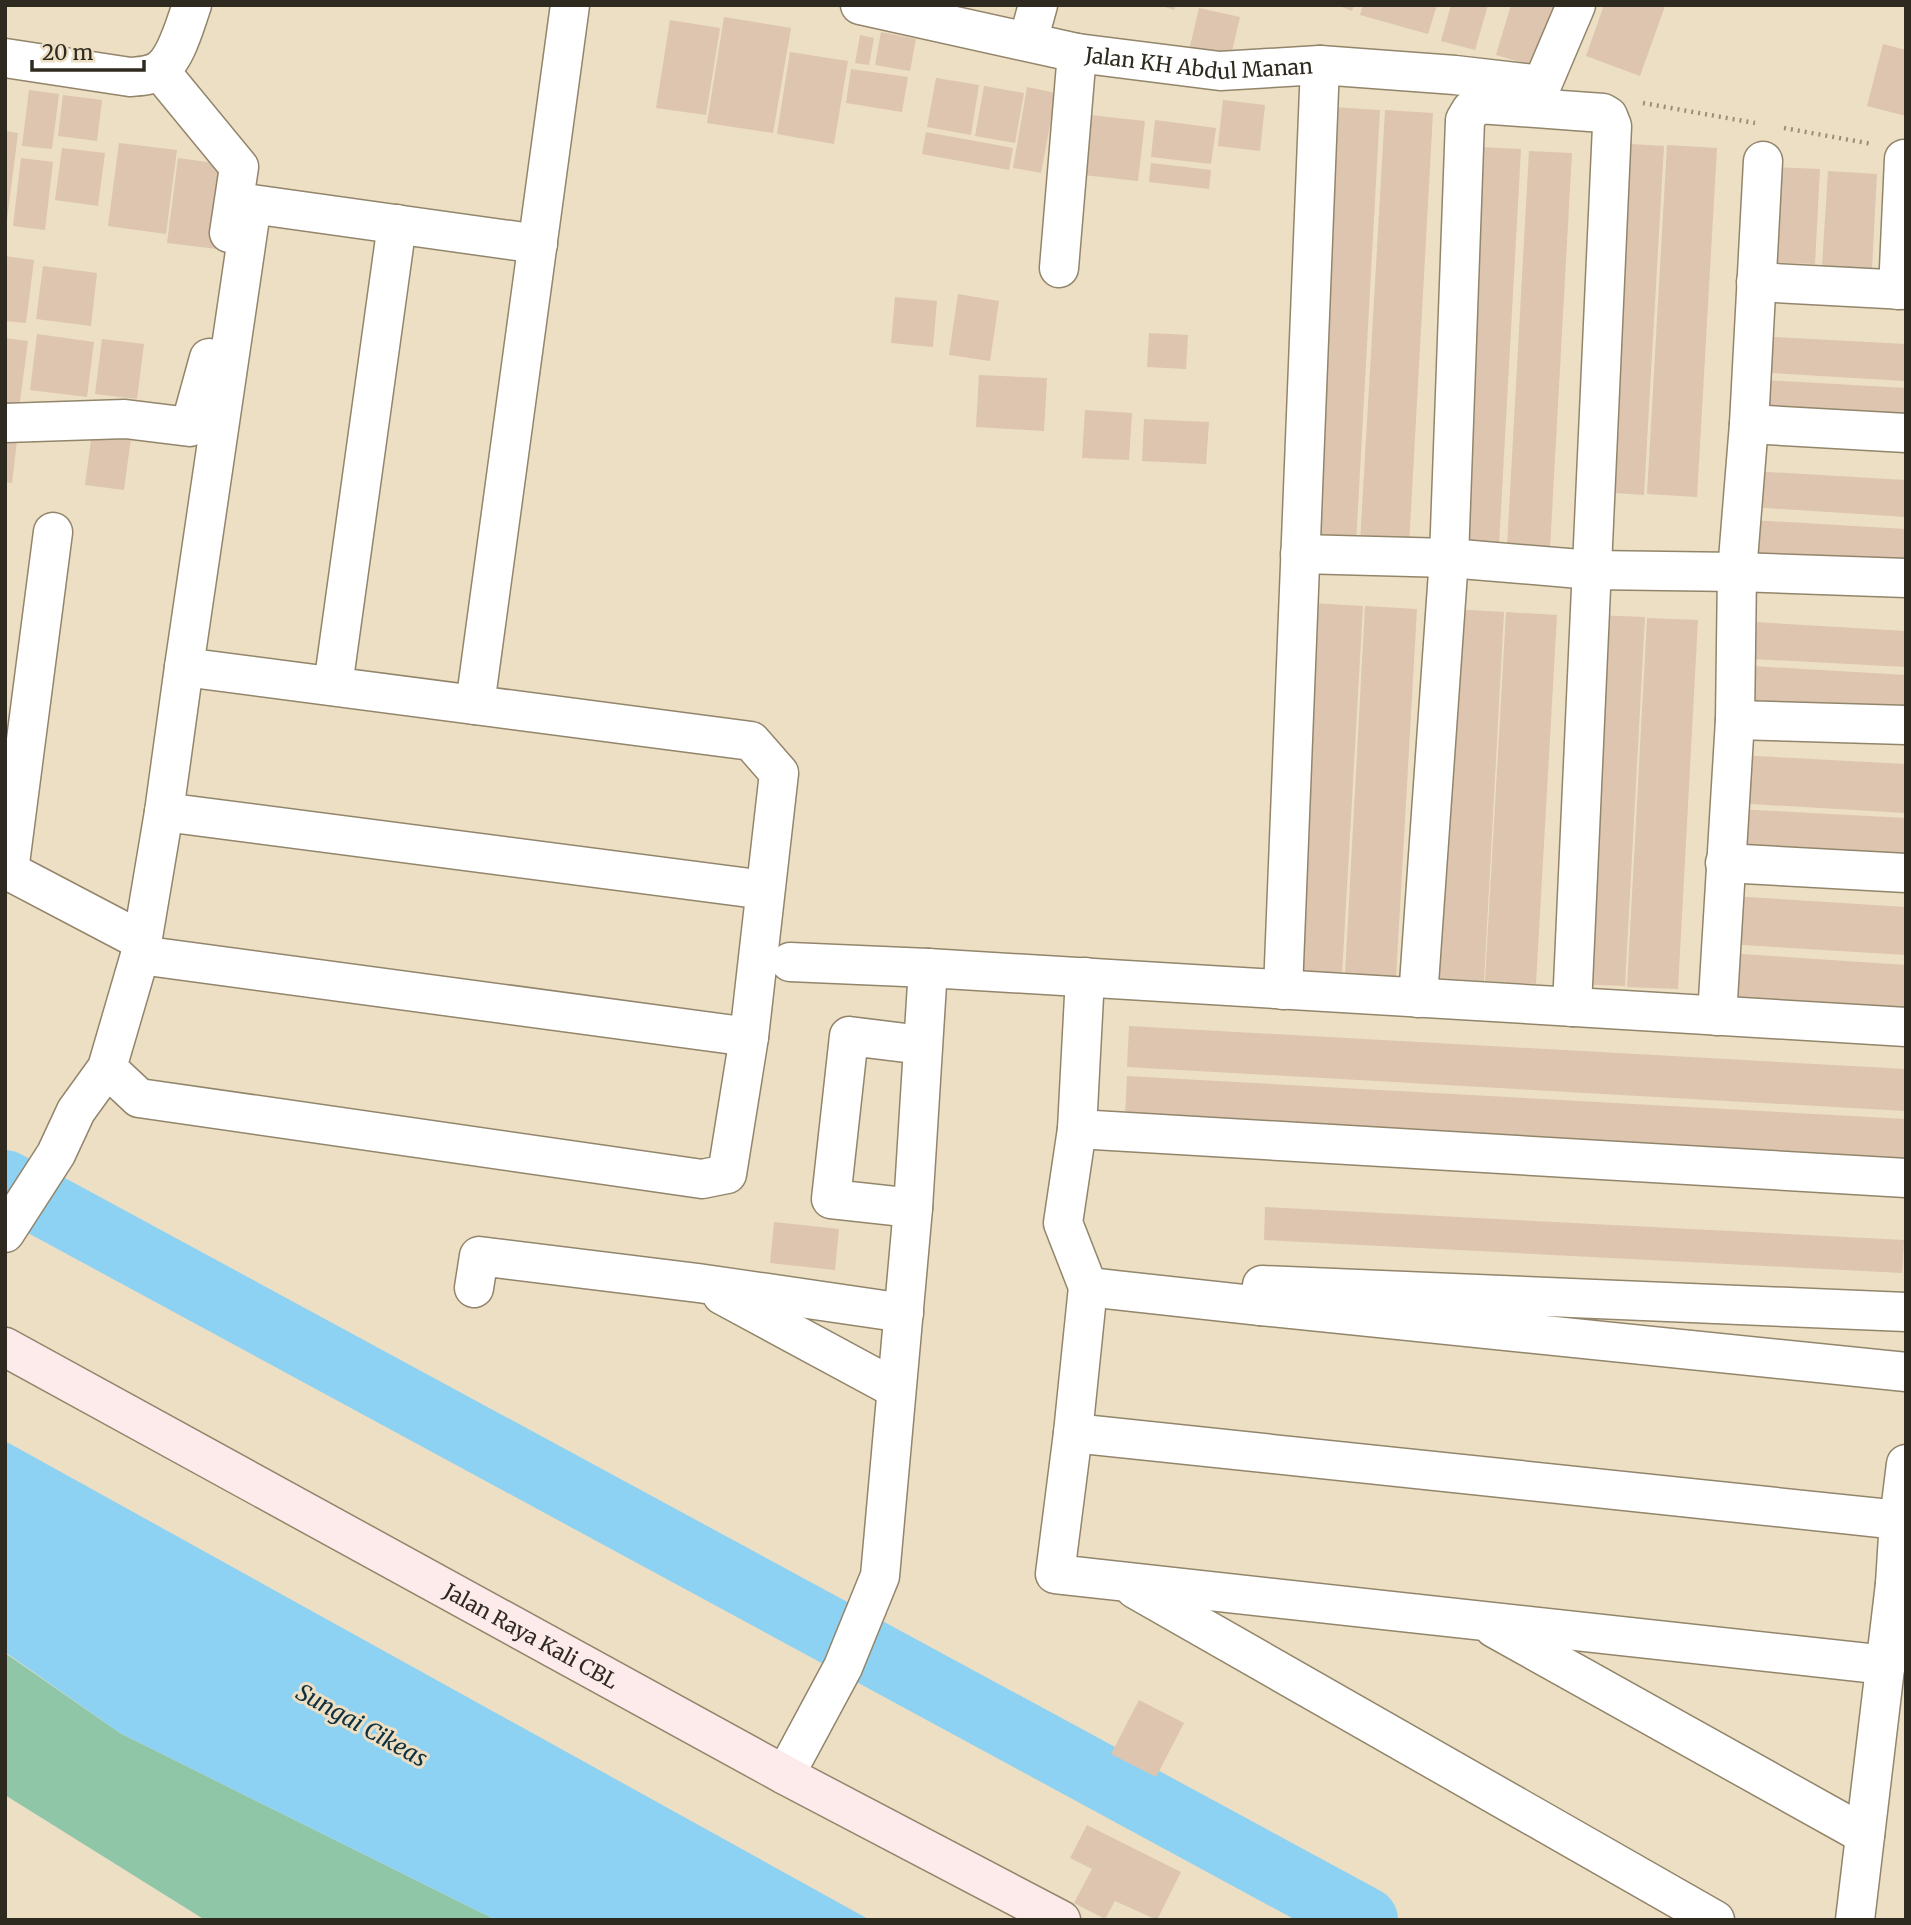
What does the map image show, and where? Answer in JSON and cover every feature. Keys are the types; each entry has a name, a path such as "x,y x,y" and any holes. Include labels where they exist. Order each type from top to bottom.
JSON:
{"main road":[{"name":"Jalan Raya Kali CBL","path":"5,1347 785,1775 1061,1920"}],"street":[{"path":"5,58 130,77 148,76 160,71 170,60 192,5"},
{"path":"475,705 570,5"},
{"name":"Jalan KH Abdul Manan","path":"860,5 1077,52 1220,71 1320,65 1455,75 1542,85 1576,5"},
{"path":"1028,41 1038,5"},
{"path":"1059,268 1077,52"},
{"path":"1283,990 1320,65"},
{"path":"5,424 125,419 190,427 208,360 239,167 160,71"},
{"path":"1418,998 1449,558 1465,120 1479,104 1603,113 1608,116 1612,126 1572,1007"},
{"path":"1717,1016 1735,720 1737,572 1767,144"},
{"path":"1756,282 1902,290 1891,152"},
{"path":"10,1226 55,1154 76,1111 107,1068 141,948 164,812 252,204 538,244"},
{"path":"333,686 397,224"},
{"path":"1749,424 1906,433"},
{"path":"53,532 7,870 141,948 749,1037"},
{"path":"1300,554 1449,558 1592,570 1906,578"},
{"path":"107,1068 139,1098 702,1179 727,1174 749,1037 779,773 751,741 184,667"},
{"path":"1735,720 1906,725"},
{"path":"164,812 765,890"},
{"path":"1725,863 1906,873"},
{"path":"790,962 1085,977 1906,1027"},
{"path":"785,1775 843,1667 880,1576 913,1209 928,968"},
{"path":"1085,977 1077,1129 1063,1223 1088,1287 1055,1574 1886,1665"},
{"path":"913,1209 831,1199 849,1036 922,1045"},
{"path":"1077,1129 1906,1178"},
{"path":"474,1288 480,1256 698,1283 904,1313"},
{"path":"698,1283 896,1389"},
{"path":"1261,1306 1262,1285 1906,1312"},
{"path":"1088,1287 1906,1372"},
{"path":"1073,1433 1899,1520"},
{"path":"1855,1920 1886,1665 1901,1584 1899,1520 1906,1464"},
{"path":"1121,1581 1715,1920"},
{"path":"1480,1620 1865,1835"}],"path":[{"path":"1636,102 1758,123"},
{"path":"1767,144 1891,152"}],"green space":[{"path":"5,1653 120,1733 496,1920 205,1920 5,1795"}],"water":[{"name":"Sungai Cikeas","path":"5,1441 870,1920 496,1920 120,1733 5,1652"}],"building":[{"path":"1159,5 1176,5 1174,10"},
{"path":"1337,5 1354,5 1352,11"},
{"path":"1363,5 1437,5 1428,34 1360,15"},
{"path":"1451,5 1488,5 1475,50 1441,41"},
{"path":"1511,5 1556,6 1537,67 1496,55"},
{"path":"1604,5 1665,6 1640,76 1586,56"},
{"path":"1199,8 1240,17 1229,64 1188,55"},
{"path":"724,17 791,28 773,133 707,123"},
{"path":"670,20 720,28 706,115 656,108"},
{"path":"881,32 916,39 910,71 875,65"},
{"path":"860,35 874,38 869,65 855,63"},
{"path":"1883,44 1906,50 1906,116 1867,106"},
{"path":"790,52 848,61 834,144 777,134"},
{"path":"851,69 908,77 902,112 846,103"},
{"path":"936,78 979,85 971,135 927,127"},
{"path":"984,86 1024,93 1015,143 975,136"},
{"path":"1027,87 1056,93 1041,173 1013,168"},
{"path":"29,90 59,94 52,149 22,146"},
{"path":"63,95 102,100 97,141 58,136"},
{"path":"1223,100 1265,105 1260,151 1218,146"},
{"path":"1331,107 1380,110 1356,543 1307,540"},
{"path":"1385,110 1433,113 1409,546 1360,543"},
{"path":"1090,115 1145,121 1138,181 1083,175"},
{"path":"1155,120 1216,128 1211,164 1151,157"},
{"path":"5,131 18,133 7,220 5,220"},
{"path":"926,132 1013,148 1009,170 922,154"},
{"path":"119,143 177,150 166,234 108,226"},
{"path":"1614,143 1664,146 1644,495 1600,492"},
{"path":"1667,145 1717,148 1697,497 1647,494"},
{"path":"1478,147 1521,149 1499,545 1456,543"},
{"path":"62,148 105,153 98,206 55,200"},
{"path":"1529,151 1572,153 1550,549 1507,547"},
{"path":"21,158 53,162 45,230 13,226"},
{"path":"178,158 229,165 217,249 167,243"},
{"path":"1151,163 1211,170 1209,189 1149,182"},
{"path":"1772,167 1820,169 1815,264 1767,262"},
{"path":"1828,171 1877,174 1872,269 1822,266"},
{"path":"5,256 34,260 26,323 5,321"},
{"path":"43,266 97,273 91,326 36,319"},
{"path":"958,294 999,301 990,361 949,355"},
{"path":"895,297 937,301 933,347 891,343"},
{"path":"1149,333 1188,335 1186,369 1147,367"},
{"path":"37,334 94,342 87,397 30,390"},
{"path":"1755,336 1906,344 1906,381 1753,372"},
{"path":"5,338 28,341 18,416 5,415"},
{"path":"102,339 144,344 137,399 95,394"},
{"path":"979,375 1047,378 1044,431 976,427"},
{"path":"1764,380 1906,388 1906,424 1762,417"},
{"path":"1085,410 1132,413 1129,460 1082,458"},
{"path":"1144,419 1209,422 1206,464 1142,461"},
{"path":"93,425 132,430 124,490 85,485"},
{"path":"5,439 17,440 12,483 5,482"},
{"path":"1751,471 1906,480 1906,517 1749,507"},
{"path":"1750,520 1906,529 1906,566 1748,557"},
{"path":"1312,603 1363,606 1342,975 1291,972"},
{"path":"1365,606 1417,609 1396,978 1345,975"},
{"path":"1453,609 1504,612 1484,981 1433,978"},
{"path":"1506,612 1557,615 1536,984 1485,981"},
{"path":"1594,615 1645,617 1625,986 1573,984"},
{"path":"1647,618 1698,620 1678,989 1627,987"},
{"path":"1754,622 1906,631 1906,667 1752,659"},
{"path":"1752,666 1906,675 1906,712 1750,703"},
{"path":"1737,755 1906,764 1906,813 1734,803"},
{"path":"1735,809 1906,818 1906,866 1732,856"},
{"path":"1731,896 1906,907 1906,955 1727,944"},
{"path":"1727,953 1906,965 1906,1012 1726,999"},
{"path":"1129,1026 1906,1069 1906,1111 1127,1067"},
{"path":"1127,1076 1906,1119 1906,1161 1125,1117"},
{"path":"1265,1207 1904,1240 1902,1273 1264,1240"},
{"path":"774,1222 839,1229 835,1270 770,1263"},
{"path":"1139,1700 1184,1723 1156,1777 1111,1754"},
{"path":"1087,1825 1181,1872 1157,1920 1115,1901 1105,1919 1074,1903 1092,1869 1070,1858"}],"waterway":[{"path":"5,1183 1365,1920"}]}
